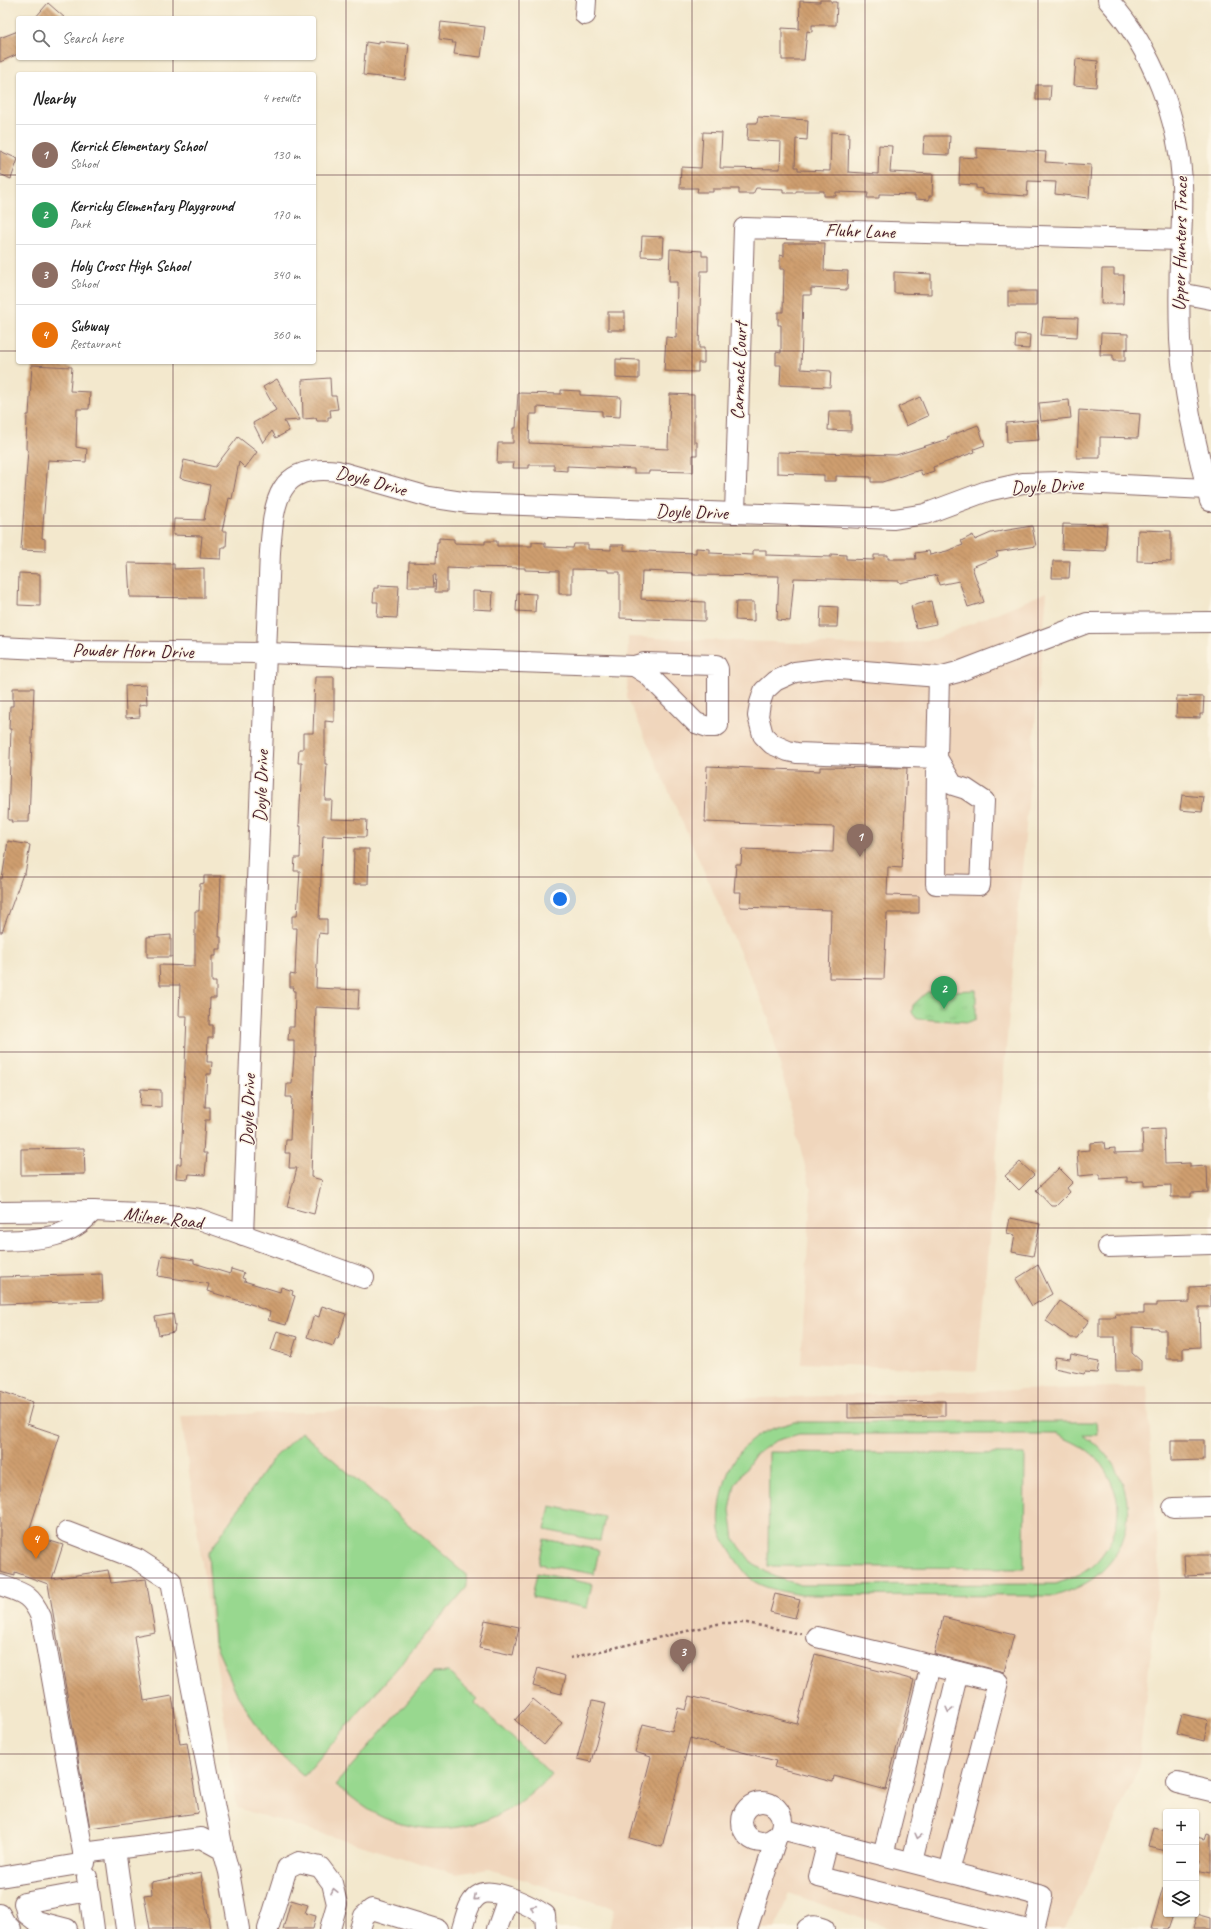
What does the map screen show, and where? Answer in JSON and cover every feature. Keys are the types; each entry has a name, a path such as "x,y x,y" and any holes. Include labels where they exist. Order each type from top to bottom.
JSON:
{"street":[{"name":"Upper Hunters Trace","path":"1113,2 1153,70 1171,116 1180,157 1182,184 1180,341 1184,378 1209,496"},
{"name":"Fluhr Lane","path":"744,228 1181,240"},
{"name":"Carmack Court","path":"735,513 744,228"},
{"path":"1180,294 1211,299"},
{"name":"Doyle Drive","path":"243,1235 270,552 276,501 285,485 294,477 308,471 338,471 429,497 469,503 894,519 925,514 987,491 1023,483 1060,482 1209,496"},
{"path":"937,758 797,754 772,744 763,735 758,716 764,690 774,682 795,672 827,668 939,677 958,672 1087,623 1211,622"},
{"name":"Powder Horn Drive","path":"0,647 80,651 266,653 634,666"},
{"path":"937,758 952,785 966,789 984,801 980,885 936,884 937,758 939,677"},
{"path":"0,1241 49,1238 69,1231 85,1220 93,1211"},
{"name":"Milner Road","path":"0,1212 93,1211 162,1214 199,1220 364,1278"},
{"path":"1108,1247 1211,1244"},
{"path":"1173,1508 1211,1507"},
{"path":"67,1532 137,1559 171,1581 239,1929"},
{"path":"0,1585 26,1594 35,1604 41,1617 84,1858 94,1929"},
{"path":"817,1637 998,1682 949,1872"},
{"path":"882,1855 931,1665"},
{"path":"912,1862 958,1672"},
{"path":"1177,1783 1211,1791"},
{"path":"747,1929 779,1832 828,1841 1042,1896 1034,1929"},
{"path":"0,1877 84,1858 115,1849 202,1838 223,1850"},
{"path":"828,1841 819,1877 1024,1929"},
{"path":"115,1849 126,1929"},
{"path":"268,1929 287,1868 299,1862 320,1867 332,1883 337,1904 330,1929"},
{"path":"68,1929 36,1921 27,1914 24,1903 89,1891"},
{"path":"462,1929 470,1903 480,1894 492,1892 535,1908 545,1915 546,1929"},
{"path":"360,1929 364,1916 372,1909 437,1929 440,1918 436,1915 369,1895"},
{"path":"497,1929 508,1898"},
{"path":"0,1914 5,1923 11,1929"},
{"path":"807,1929 810,1926 816,1926 824,1929"}],"path":[{"path":"570,1658 722,1623 747,1623 817,1637"}],"shaded area":[{"path":"1047,592 977,1371 801,1363 811,1191 768,1016 627,697 628,637 883,646 935,639"},
{"path":"1147,1386 1159,1574 1138,1769 1066,1929 891,1929 789,1893 776,1929 609,1929 614,1908 489,1869 456,1874 237,1808 181,1416"}],"green space":[{"path":"976,990 976,1019 969,1022 918,1019 912,1012 913,1005 927,992"},
{"path":"794,1422 1096,1422 1097,1435 1083,1435 1099,1447 1112,1463 1121,1480 1126,1498 1128,1517 1124,1536 1116,1554 1098,1575 1080,1586 1055,1596 802,1595 766,1587 755,1582 746,1573 729,1550 720,1530 719,1521 721,1500 730,1468 746,1445 771,1429","holes":["799,1434 1056,1434 1083,1448 1097,1459 1112,1483 1118,1503 1116,1526 1105,1551 1094,1565 1087,1570 1056,1584 801,1585 775,1577 753,1564 734,1539 730,1510 735,1485 755,1455 775,1441"]},
{"path":"301,1432 466,1574 467,1587 304,1776 269,1744 238,1696 214,1642 208,1554 271,1461"},
{"path":"769,1452 1025,1454 1024,1568 768,1566"},
{"path":"550,1506 605,1517 600,1541 545,1530"},
{"path":"544,1539 599,1550 594,1574 539,1564"},
{"path":"537,1573 592,1584 587,1608 532,1597"},
{"path":"448,1672 478,1700 475,1703 551,1774 518,1804 499,1814 479,1822 458,1827 437,1829 414,1827 377,1815 335,1785 433,1673"}],"building":[{"path":"820,0 831,0 831,2 837,2 836,25 812,25 812,32 807,31 804,60 782,60 782,28 799,29 800,1 820,2"},
{"path":"48,3 63,16 37,16"},
{"path":"441,22 485,27 481,57 454,54 456,43 452,43 453,41 439,39"},
{"path":"16,32 16,55 0,62 0,38"},
{"path":"379,41 409,44 405,80 363,75 366,42 379,44"},
{"path":"1076,59 1098,61 1096,87 1074,85"},
{"path":"1036,85 1051,85 1050,100 1036,100"},
{"path":"758,117 808,120 807,140 796,139 795,167 798,167 798,170 830,171 831,132 849,133 848,172 878,174 879,145 892,146 890,172 933,174 932,196 929,196 929,200 915,199 915,195 884,194 879,194 879,198 867,198 868,193 836,192 836,196 824,196 824,191 796,191 796,193 783,193 783,189 756,188 753,194 739,194 739,189 713,189 713,192 697,192 698,188 680,188 681,167 701,168 703,132 722,133 720,168 780,169 781,142 747,140 748,123 757,123"},
{"path":"924,136 950,136 949,155 923,154"},
{"path":"977,148 1046,152 1045,162 1091,165 1089,198 1055,194 1056,182 1028,181 1027,196 982,193 982,189 976,188 976,185 959,184 960,157 977,158"},
{"path":"0,151 16,158 16,165 11,179 0,174"},
{"path":"642,236 664,237 663,257 641,256"},
{"path":"784,243 825,243 824,270 848,271 847,290 811,288 811,295 803,295 801,369 831,371 830,387 780,385 781,365 776,365 776,352 781,353 781,325 778,325 778,312 783,312 784,269 780,269 780,255 784,256"},
{"path":"670,249 702,251 702,256 708,256 708,271 701,271 699,348 704,348 704,363 698,363 698,372 664,371 666,337 676,338 677,282 669,282"},
{"path":"1102,269 1114,269 1114,275 1124,275 1123,304 1101,304"},
{"path":"894,272 931,274 931,294 894,293"},
{"path":"1008,291 1036,291 1036,306 1008,306"},
{"path":"608,312 625,312 625,330 608,330"},
{"path":"1043,317 1078,318 1077,337 1041,335"},
{"path":"1101,333 1128,334 1128,349 1125,349 1125,361 1113,361 1113,355 1100,355"},
{"path":"1016,334 1030,335 1029,349 1015,348"},
{"path":"616,359 639,360 639,379 616,378"},
{"path":"32,365 72,367 70,391 90,392 89,409 77,409 76,447 87,449 86,462 48,460 42,538 45,539 45,551 21,550 28,450 26,449 27,415 29,415"},
{"path":"330,378 331,396 336,396 338,409 330,410 331,417 328,417 328,421 317,421 316,418 303,419 302,380"},
{"path":"277,379 300,420 284,421 289,431 276,438 272,431 263,443 253,423 276,410 263,387"},
{"path":"561,390 580,391 580,395 621,397 620,417 602,416 602,411 537,407 537,414 530,414 529,443 668,449 670,394 694,395 694,442 697,442 697,455 693,455 693,472 649,471 649,473 634,473 634,469 567,466 567,471 554,470 554,465 529,465 529,468 513,468 514,463 497,463 498,443 513,443 513,428 516,428 518,393 561,394"},
{"path":"920,397 928,416 906,426 898,407"},
{"path":"1069,400 1071,418 1041,421 1039,403"},
{"path":"1079,410 1140,414 1138,438 1100,437 1100,458 1077,458"},
{"path":"829,411 851,411 851,431 828,430"},
{"path":"1037,420 1039,440 1007,442 1006,423"},
{"path":"978,425 985,445 974,449 975,452 933,467 934,471 922,475 920,470 882,482 871,482 871,477 836,476 836,481 824,481 824,475 777,473 777,452 896,455 948,439 947,437"},
{"path":"238,437 257,452 245,468 239,462 232,499 229,498 222,531 227,531 226,547 222,547 221,559 200,558 202,536 173,535 174,519 204,520 210,485 180,478 184,460 215,467"},
{"path":"1063,524 1107,525 1105,551 1062,549"},
{"path":"1032,526 1036,546 996,552 998,556 972,567 984,602 968,607 959,581 939,585 937,575 900,583 899,581 794,578 790,621 777,620 779,576 693,575 693,573 642,571 641,599 705,602 705,621 620,618 620,572 608,572 608,570 572,569 572,594 559,594 559,571 525,570 525,568 447,568 447,592 435,592 436,575 433,575 434,587 408,587 409,562 436,563 437,542 439,542 439,538 454,539 454,543 485,544 485,541 497,541 497,546 532,546 532,542 545,543 545,547 573,548 574,544 588,544 588,549 611,550 611,545 624,545 624,550 696,553 696,548 710,549 710,553 753,555 753,550 766,550 766,555 831,557 831,554 846,555 846,559 874,560 874,555 888,555 888,559 916,559 915,553 929,551 930,555 947,551 963,545 961,541 973,535 975,540 991,533"},
{"path":"1138,530 1171,531 1171,562 1137,561"},
{"path":"1053,561 1070,561 1069,578 1052,578"},
{"path":"128,563 174,564 174,569 204,568 204,598 130,597"},
{"path":"19,573 40,574 40,606 18,605"},
{"path":"379,585 399,586 397,618 377,617 378,602 373,602 374,588 379,588"},
{"path":"473,591 493,592 492,610 473,609"},
{"path":"517,593 536,594 535,612 516,611"},
{"path":"931,601 936,624 916,628 911,606"},
{"path":"736,602 754,602 754,621 735,620"},
{"path":"821,606 838,607 837,627 820,627"},
{"path":"315,677 334,677 334,722 325,721 325,764 327,764 325,800 332,800 331,819 367,820 366,837 323,836 319,919 327,919 327,934 319,933 316,988 359,990 358,1009 316,1007 311,1177 322,1180 314,1214 287,1207 297,1168 289,1168 290,1153 285,1153 286,1140 290,1140 292,1097 286,1097 287,1084 292,1084 294,1055 294,1040 288,1040 289,1027 294,1027 295,991 293,991 294,987 290,987 290,974 295,975 297,928 292,928 292,916 297,916 300,871 294,871 295,858 300,858 301,826 299,826 302,763 298,763 299,749 303,749 303,733 313,733"},
{"path":"146,685 147,704 139,705 140,717 126,718 125,686"},
{"path":"13,688 34,688 29,822 11,822 12,820 8,820 11,729 9,729 10,706 13,706"},
{"path":"1177,696 1204,697 1203,714 1200,714 1200,718 1176,717"},
{"path":"707,766 820,771 820,767 907,768 902,868 888,867 887,895 919,896 919,913 887,913 884,979 829,978 831,910 740,907 741,892 734,892 736,864 741,864 742,849 833,852 834,827 705,822"},
{"path":"1182,795 1204,797 1202,812 1180,810"},
{"path":"8,841 30,845 25,874 23,874 2,932 0,932 0,878 2,879"},
{"path":"354,849 369,849 368,884 353,884"},
{"path":"204,876 221,876 219,937 221,937 221,949 216,949 216,956 212,956 212,982 216,982 216,998 210,998 209,1025 213,1025 213,1038 208,1038 207,1062 212,1062 211,1074 207,1074 205,1107 210,1107 210,1120 205,1120 203,1153 207,1153 205,1175 189,1174 188,1179 176,1178 177,1164 181,1164 187,1016 179,1016 180,985 160,985 159,965 195,966 195,911 199,911 200,884 204,883"},
{"path":"171,935 171,957 147,957 147,937"},
{"path":"141,1089 161,1090 161,1107 140,1106"},
{"path":"1164,1129 1165,1164 1190,1163 1190,1167 1207,1166 1208,1192 1191,1193 1191,1197 1171,1197 1171,1185 1144,1186 1144,1181 1127,1182 1127,1177 1100,1179 1100,1174 1079,1176 1077,1151 1090,1150 1090,1143 1104,1142 1105,1149 1115,1148 1115,1153 1143,1152 1142,1130"},
{"path":"84,1148 85,1174 21,1175 21,1149"},
{"path":"1020,1162 1034,1175 1019,1190 1005,1176"},
{"path":"1059,1168 1073,1182 1067,1188 1070,1192 1056,1206 1051,1206 1036,1190"},
{"path":"1010,1218 1040,1224 1033,1256 1012,1252 1015,1235 1007,1233"},
{"path":"162,1255 194,1260 194,1263 230,1274 231,1269 244,1273 242,1278 245,1279 244,1281 280,1292 281,1287 293,1291 292,1295 295,1296 286,1325 268,1320 270,1312 257,1306 207,1291 209,1284 158,1276"},
{"path":"1038,1265 1052,1294 1032,1306 1016,1279"},
{"path":"102,1274 103,1301 0,1304 0,1277"},
{"path":"1211,1286 1211,1307 1199,1307 1200,1347 1183,1348 1183,1359 1166,1359 1166,1330 1159,1330 1158,1328 1132,1327 1132,1353 1141,1361 1141,1371 1116,1371 1115,1337 1099,1337 1099,1317 1116,1317 1115,1314 1144,1314 1144,1306 1157,1306 1157,1303 1190,1302 1190,1287"},
{"path":"1060,1301 1089,1320 1077,1338 1071,1338 1046,1321"},
{"path":"322,1306 346,1314 338,1338 336,1338 333,1346 307,1337 314,1315 319,1317"},
{"path":"173,1314 175,1326 174,1332 159,1335 155,1317"},
{"path":"277,1331 297,1337 291,1356 271,1350"},
{"path":"1071,1354 1099,1362 1097,1373 1085,1372 1084,1374 1054,1368 1055,1357 1070,1359"},
{"path":"0,1391 33,1402 27,1424 60,1435 28,1534 63,1545 52,1579 108,1570 111,1583 146,1579 155,1632 134,1636 144,1701 172,1696 180,1744 187,1743 198,1813 90,1828 48,1584 15,1572 15,1576 0,1572"},
{"path":"945,1401 945,1416 848,1418 848,1403"},
{"path":"1171,1440 1204,1440 1204,1460 1171,1461"},
{"path":"1184,1555 1211,1555 1211,1575 1185,1576"},
{"path":"775,1594 800,1600 795,1618 770,1612"},
{"path":"943,1617 1014,1635 1004,1672 934,1654"},
{"path":"485,1620 519,1627 513,1655 479,1648"},
{"path":"815,1654 914,1680 886,1790 834,1776 833,1782 774,1767 776,1761 690,1738 662,1847 630,1838 651,1757 635,1752 643,1724 672,1731 678,1708 686,1710 690,1696 797,1724"},
{"path":"538,1668 566,1676 561,1694 533,1686"},
{"path":"533,1699 562,1723 544,1745 515,1720"},
{"path":"592,1701 606,1704 591,1762 577,1759"},
{"path":"1182,1714 1208,1720 1204,1741 1177,1734"},
{"path":"1154,1827 1163,1829 1163,1850 1149,1847"},
{"path":"1207,1833 1211,1834 1211,1873 1199,1870 1199,1838 1205,1839"},
{"path":"201,1873 210,1929 150,1929 144,1895 152,1894 151,1882"},
{"path":"1163,1888 1163,1917 1172,1917 1168,1929 1151,1929"},
{"path":"291,1900 308,1905 305,1913 316,1916 313,1929 283,1929"},
{"path":"1199,1915 1211,1918 1211,1929 1193,1929 1196,1917 1199,1917"}],"place":[{"name":"Kerrick Elementary School","path":"860,857"},
{"name":"Kerricky Elementary Playground","path":"944,1009"},
{"name":"Subway","path":"36,1559"},
{"name":"Holy Cross High School","path":"683,1672"}]}
